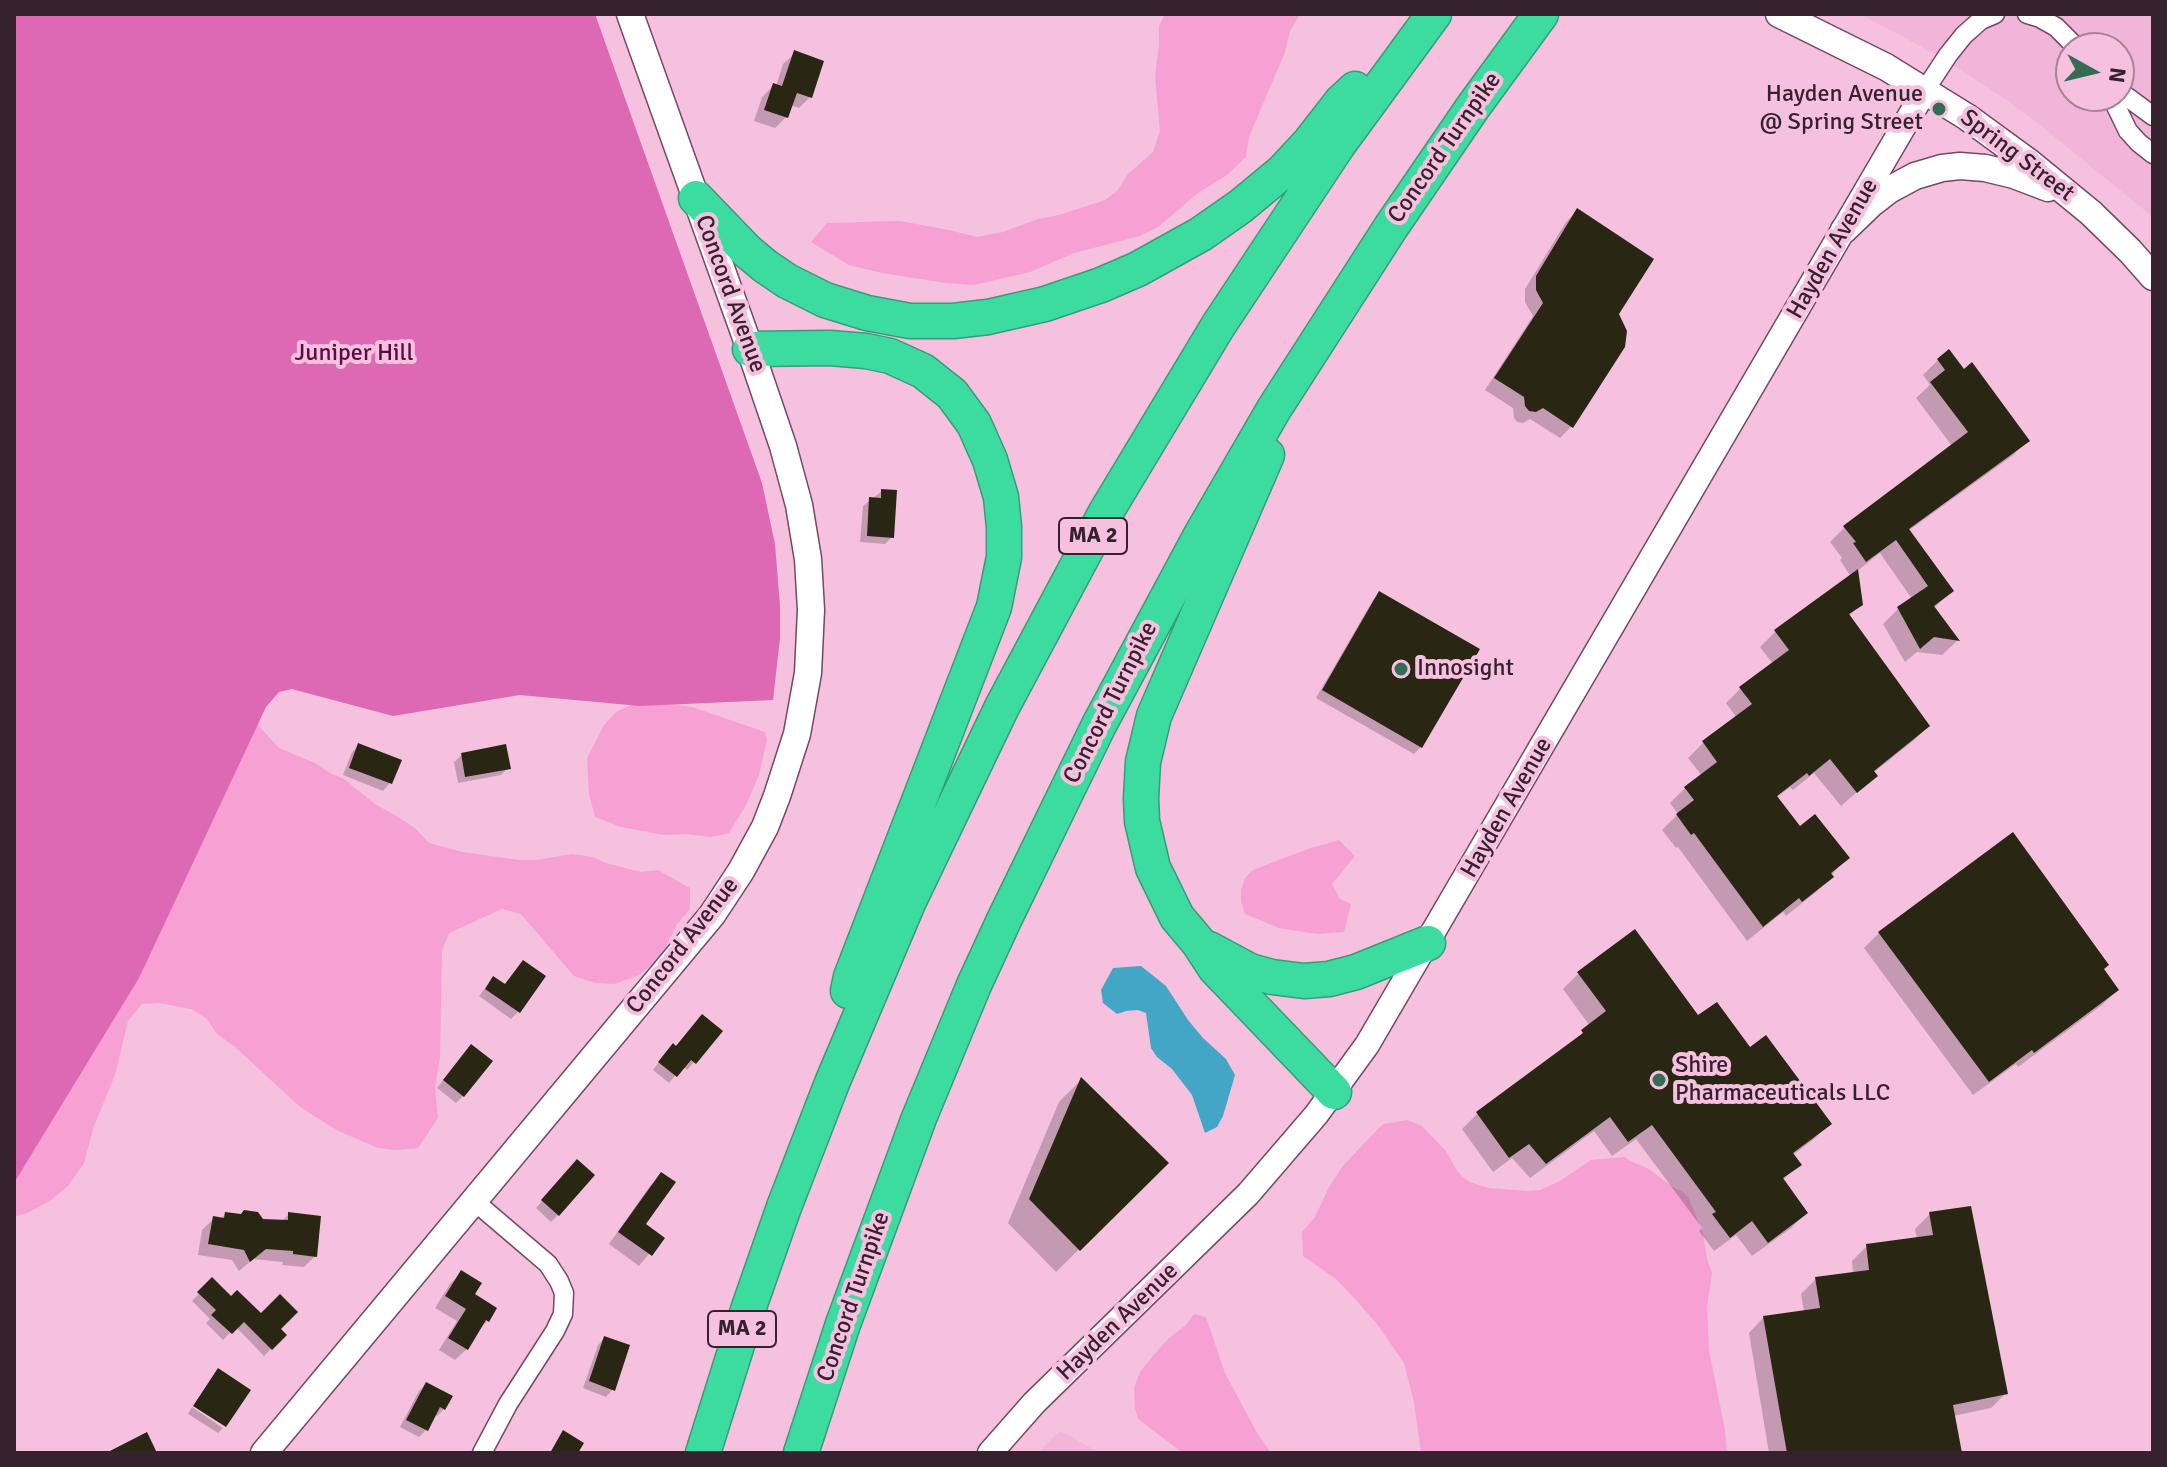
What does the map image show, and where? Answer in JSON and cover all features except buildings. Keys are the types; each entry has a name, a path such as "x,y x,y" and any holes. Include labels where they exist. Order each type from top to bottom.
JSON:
{"highway":[{"name":"Concord Turnpike","path":"801,1453 892,1187 969,998 1066,791 1132,661 1201,535 1297,372 1391,227 1541,14"},
{"path":"696,198 765,266 799,288 839,305 910,321 953,321 1010,313 1072,296 1110,281 1215,225 1282,172 1342,101 1429,21"},
{"name":"MA 2","path":"703,1453 754,1293 832,1083 908,903 970,771 1099,525 1179,388 1338,145 1429,21"},
{"path":"750,349 866,351 890,356 923,371 952,394 974,424 995,472 1003,512 1004,557 994,607 851,977 832,1083"},
{"path":"1297,372 1260,475 1163,692 1150,728 1143,762 1141,809 1149,855 1170,906 1215,968 1334,1092"},
{"path":"1198,942 1250,971 1304,981 1356,972 1428,943"}],"main road":[{"name":"Concord Avenue","path":"264,1453 712,915 758,841 788,765 800,719 808,673 811,610 809,567 795,486 750,349 630,14"},
{"name":"Spring Street","path":"1779,14 1925,90 2011,149 2112,232 2153,277"},
{"path":"1844,230 1889,190 1925,172 1950,167 2003,171 2077,201"}],"street":[{"path":"1925,90 1964,35 1981,20 1995,14"},
{"path":"2027,14 2040,18 2061,32"},
{"name":"Hayden Avenue","path":"990,1453 1034,1403 1234,1209 1299,1136 1379,1027 1925,90"},
{"path":"2135,103 2153,116"},
{"path":"2119,112 2128,131 2153,154"},
{"path":"473,1200 548,1264 564,1293 563,1314 555,1331 508,1404 482,1453"}],"shaded area":[{"path":"1165,14 1300,14 1290,31 1285,52 1249,137 1246,157 1158,227 1140,236 1074,253 1030,272 974,285 882,273 849,265 811,242 827,223 900,221 977,237 1003,232 1105,200 1153,152 1160,131 1155,76 1159,26"},
{"path":"1860,14 2153,14 2153,217 2035,121 1937,55"},
{"path":"653,702 692,707 765,732 767,740 759,775 729,833 711,837 664,835 621,827 595,817 589,794 587,758 604,725 616,712 633,704"},
{"path":"14,721 257,724 279,748 344,779 375,804 416,829 429,843 462,852 519,860 572,854 641,872 658,870 690,888 690,909 677,924 661,957 639,975 615,984 596,983 574,976 521,914 502,909 449,933 442,951 440,1058 435,1087 438,1118 418,1148 378,1148 336,1130 299,1106 217,1034 207,1019 191,1009 160,1003 142,1004 128,1021 115,1075 94,1126 84,1163 68,1186 50,1201 14,1217"},
{"path":"1339,840 1355,856 1332,884 1340,899 1351,904 1344,932 1317,934 1279,928 1245,914 1241,890 1245,878 1253,870"},
{"path":"1407,1120 1422,1126 1446,1151 1463,1177 1488,1188 1540,1190 1591,1160 1625,1157 1647,1168 1688,1197 1703,1233 1712,1273 1707,1307 1709,1350 1727,1453 1421,1453 1414,1402 1404,1363 1355,1299 1336,1279 1303,1256 1302,1232 1315,1217 1342,1167 1383,1124"},
{"path":"1194,1314 1206,1317 1225,1373 1271,1453 1183,1453 1138,1419 1134,1388 1140,1372"},
{"path":"1060,1431 1100,1453 1037,1453"}],"green space":[{"name":"Juniper Hill","path":"14,14 595,14 762,483 775,544 780,638 773,700 640,706 520,695 393,716 292,689 279,692 266,707 139,978 14,1183"}],"water":[{"path":"1141,966 1166,986 1188,1020 1226,1059 1235,1075 1223,1116 1217,1127 1205,1133 1192,1095 1151,1048 1146,1013 1138,1010 1117,1014 1103,1003 1101,990 1113,968"}],"place":[{"name":"Hayden Avenue @ Spring Street","path":"1939,109"},
{"name":"Innosight","path":"1401,669"},
{"name":"Shire Pharmaceuticals LLC","path":"1659,1080"}]}
